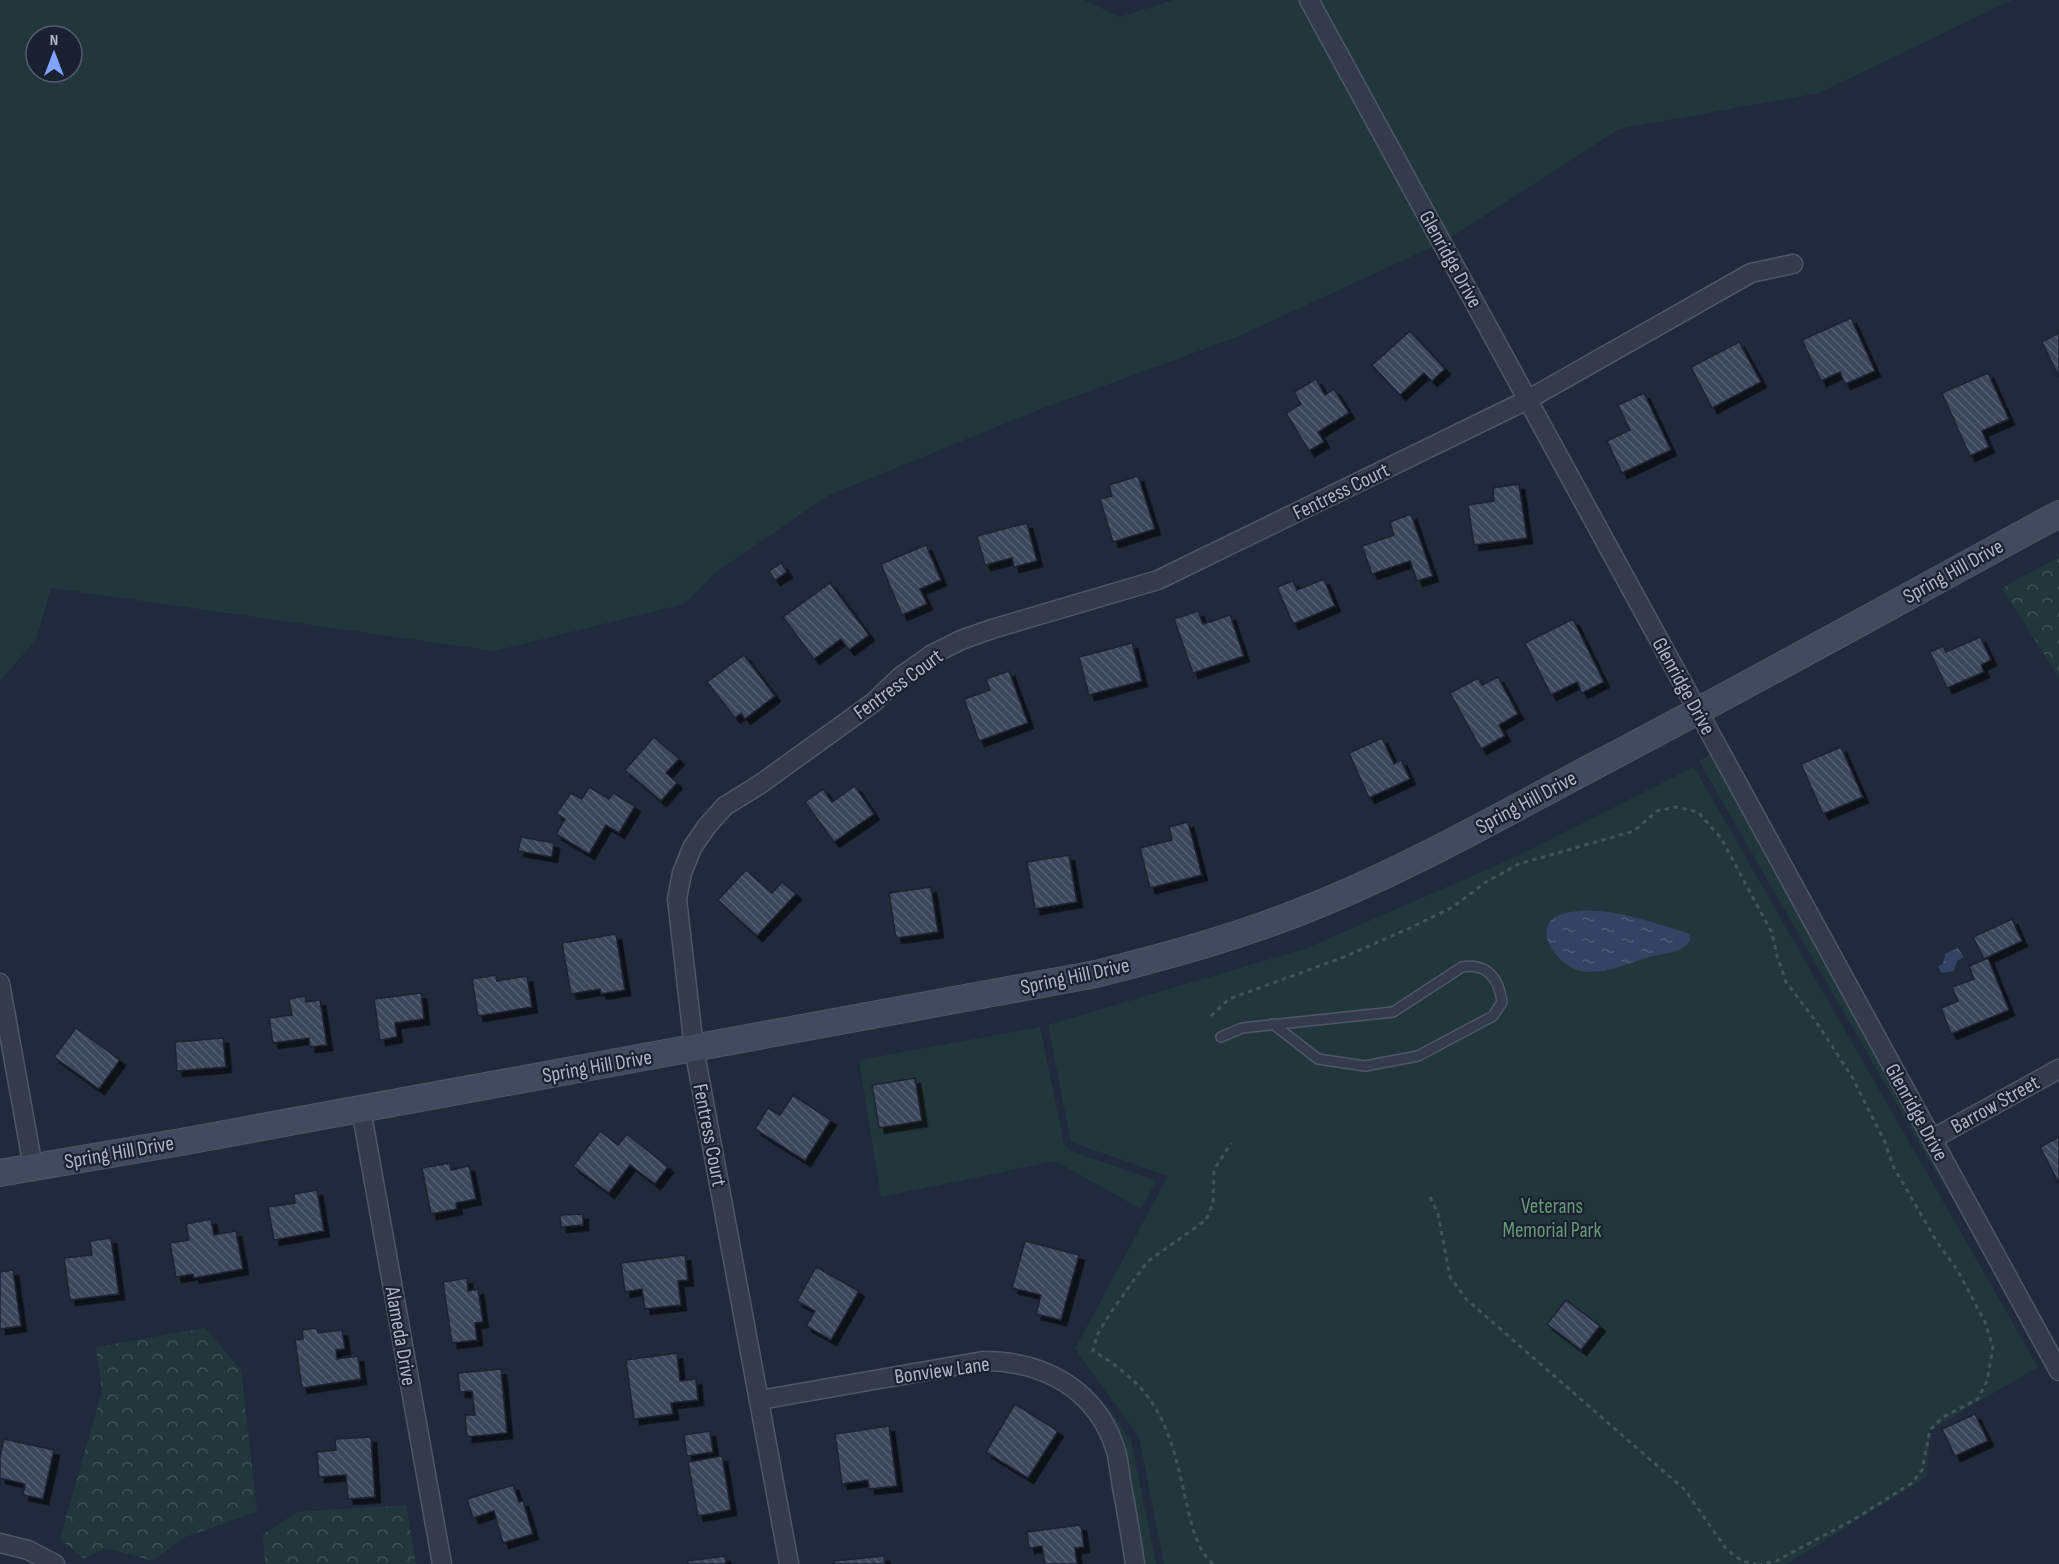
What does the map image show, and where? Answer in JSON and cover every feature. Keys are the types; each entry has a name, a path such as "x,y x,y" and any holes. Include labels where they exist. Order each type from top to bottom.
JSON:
{"main road":[{"name":"Spring Hill Drive","path":"0,1173 1096,974 1170,956 1241,934 1316,906 1383,876 1698,711 2059,514"}],"street":[{"name":"Glenridge Drive","path":"1309,0 2059,1371"},
{"name":"Fentress Court","path":"789,1564 694,1048 677,899 682,873 692,848 707,826 725,806 759,785 874,702 901,676 951,645 993,629 1158,580 1527,400 1751,273 1793,264"},
{"path":"0,983 33,1167"},
{"name":"Barrow Street","path":"1932,1139 2059,1069"},
{"name":"Alameda Drive","path":"361,1109 442,1564"},
{"name":"Bonview Lane","path":"760,1400 982,1361 1006,1361 1050,1374 1068,1384 1085,1400 1108,1432 1116,1452 1135,1564"},
{"path":"0,1544 28,1550 55,1564"}],"lane":[{"path":"1221,1037 1242,1028 1273,1024 1393,1012 1462,967 1474,965 1486,969 1500,987 1502,1002 1493,1016 1418,1056 1365,1066 1318,1059 1273,1024"}],"path":[{"path":"1211,1016 1229,999 1344,957 1432,918 1453,907 1486,882 1519,864 1634,831 1657,811 1676,807 1698,812 1721,838 1772,933 1786,982 1815,1020 1852,1077 1885,1142 1893,1166 1937,1242 1958,1271 1985,1322 1993,1347 1987,1381 1978,1399 1942,1417 1930,1430 1922,1470 1912,1484 1844,1526 1776,1562 1761,1564"},
{"path":"1213,1564 1199,1544 1190,1520 1175,1449 1164,1422 1149,1396 1137,1382 1112,1362 1093,1351 1097,1335 1147,1262 1206,1221 1213,1203 1214,1170 1231,1143"},
{"path":"1430,1197 1438,1214 1450,1277 1466,1299 1685,1490 1726,1550 1742,1561 1756,1564"}],"green space":[{"path":"0,0 1084,0 1120,17 1173,0 2012,0 1819,93 1619,129 1445,241 1237,337 1046,407 829,495 716,572 684,604 495,651 51,588 36,640 0,681"},
{"path":"2059,557 2059,678 2002,588"},
{"path":"1722,748 1953,1202 1699,761"},
{"name":"Veterans Memorial Park","path":"1694,767 2038,1367 1930,1430 1927,1477 1787,1564 1164,1564 1139,1437 1075,1349 1168,1176 1071,1142 1048,1025 1307,948 1511,859"},
{"path":"1040,1027 1064,1144 1069,1150 1156,1181 1141,1209 1055,1161 881,1197 859,1060"},
{"path":"205,1328 241,1370 257,1512 185,1537 153,1561 106,1548 84,1559 60,1539 102,1391 96,1347"},
{"path":"1106,1405 1131,1441 1156,1564 1137,1564"},
{"path":"406,1505 416,1564 265,1564 263,1534 298,1512"}],"water":[{"path":"1578,911 1605,912 1633,917 1687,933 1690,935 1690,940 1687,945 1672,952 1624,966 1590,972 1581,971 1567,965 1554,953 1547,938 1551,920 1562,914"},
{"path":"1958,948 1964,957 1957,961 1954,971 1941,973 1938,966 1943,964 1945,954"}],"building":[{"path":"1851,318 1875,371 1845,384 1840,372 1821,381 1802,340"},
{"path":"1410,331 1445,369 1432,381 1424,373 1400,395 1372,365"},
{"path":"2059,333 2059,377 2042,342"},
{"path":"1739,342 1761,382 1712,408 1691,367"},
{"path":"1988,373 2009,419 1982,431 1989,447 1970,456 1942,393"},
{"path":"1316,379 1325,395 1334,389 1349,413 1318,432 1324,442 1309,451 1286,413 1301,404 1294,392"},
{"path":"1644,393 1671,450 1622,473 1607,441 1630,430 1618,405"},
{"path":"1138,476 1155,529 1113,542 1100,499 1112,496 1109,485"},
{"path":"1519,484 1527,538 1474,545 1468,505 1494,501 1493,488"},
{"path":"1411,514 1433,576 1417,581 1410,561 1372,574 1362,546 1394,535 1390,522"},
{"path":"1027,523 1037,561 1014,567 1012,558 985,565 977,536"},
{"path":"926,545 941,580 920,589 927,604 902,615 881,564"},
{"path":"781,563 787,572 775,580 769,571"},
{"path":"1324,579 1335,606 1293,624 1277,587 1293,581 1297,590"},
{"path":"830,583 869,635 849,650 841,639 814,659 783,617"},
{"path":"1198,611 1203,624 1230,615 1244,656 1193,673 1174,619"},
{"path":"1573,619 1604,682 1582,693 1577,682 1551,695 1525,643"},
{"path":"1980,637 1991,660 1981,665 1984,672 1947,688 1930,652 1943,646 1946,652"},
{"path":"1132,643 1142,681 1089,695 1079,657"},
{"path":"744,655 775,696 745,719 741,713 735,718 707,682"},
{"path":"1009,671 1028,723 979,741 964,699 990,690 986,679"},
{"path":"1498,677 1518,714 1499,725 1505,736 1481,749 1450,693 1478,678 1482,685"},
{"path":"654,737 679,759 666,773 677,783 661,801 625,770"},
{"path":"1382,738 1394,764 1401,760 1410,779 1369,798 1349,753"},
{"path":"1841,747 1863,797 1823,814 1801,764"},
{"path":"855,786 874,814 834,842 805,802 823,789 832,802"},
{"path":"589,787 609,799 613,793 635,806 619,833 606,825 589,854 556,834 565,819 556,814 571,793 582,799"},
{"path":"1188,822 1202,875 1150,888 1140,848 1172,840 1169,827"},
{"path":"521,837 554,843 552,857 518,851"},
{"path":"1069,855 1077,902 1035,909 1027,862"},
{"path":"746,870 772,893 782,882 796,894 757,936 718,900"},
{"path":"931,887 938,932 896,938 889,893"},
{"path":"2012,919 2022,941 1984,959 1973,937"},
{"path":"616,934 625,990 601,994 600,989 571,994 562,943"},
{"path":"1988,958 2009,1010 1951,1034 1941,1008 1958,1001 1952,987 1974,979 1969,966"},
{"path":"496,975 497,981 527,976 532,1007 478,1016 472,979"},
{"path":"421,993 424,1019 395,1023 397,1037 380,1040 374,999"},
{"path":"305,996 306,1002 320,1000 327,1045 310,1047 309,1038 273,1043 269,1018 292,1015 289,999"},
{"path":"76,1028 120,1060 99,1089 54,1057"},
{"path":"223,1038 226,1067 177,1071 175,1042"},
{"path":"915,1078 922,1121 879,1128 872,1085"},
{"path":"793,1095 831,1120 805,1161 755,1129 768,1108 780,1115"},
{"path":"600,1131 618,1145 627,1134 668,1167 655,1184 630,1165 609,1193 573,1166"},
{"path":"2059,1137 2059,1184 2040,1147"},
{"path":"450,1163 451,1170 469,1166 476,1199 456,1203 457,1209 431,1214 422,1168"},
{"path":"317,1190 324,1231 274,1240 268,1207 295,1203 294,1194"},
{"path":"583,1214 583,1225 561,1227 560,1215"},
{"path":"211,1219 214,1235 236,1231 243,1269 194,1278 193,1274 176,1277 170,1243 189,1240 186,1224"},
{"path":"111,1238 119,1294 70,1300 64,1258 92,1255 90,1241"},
{"path":"1025,1241 1079,1255 1061,1320 1036,1314 1041,1295 1012,1288"},
{"path":"685,1255 688,1280 678,1281 681,1305 645,1309 642,1289 625,1292 621,1263"},
{"path":"816,1267 859,1291 831,1340 806,1326 815,1311 797,1301"},
{"path":"13,1270 21,1326 0,1329 0,1272"},
{"path":"467,1278 468,1291 478,1289 483,1322 475,1323 477,1340 452,1343 443,1282"},
{"path":"1566,1300 1600,1326 1581,1350 1547,1324"},
{"path":"317,1328 318,1333 342,1330 345,1349 336,1350 337,1359 358,1356 361,1379 302,1388 295,1340 303,1339 302,1330"},
{"path":"677,1353 680,1381 696,1379 698,1400 671,1403 673,1414 634,1419 626,1360"},
{"path":"501,1369 507,1433 467,1437 465,1415 475,1415 472,1391 460,1392 458,1373"},
{"path":"1015,1404 1058,1431 1028,1478 986,1452"},
{"path":"1975,1414 1988,1441 1955,1456 1942,1429"},
{"path":"889,1426 897,1486 869,1489 868,1480 842,1484 835,1434"},
{"path":"710,1431 713,1452 687,1456 684,1435"},
{"path":"371,1437 375,1497 348,1499 346,1475 319,1477 317,1452 336,1450 335,1439"},
{"path":"4,1439 54,1450 43,1499 23,1495 25,1484 0,1478 0,1456"},
{"path":"722,1456 731,1510 698,1516 688,1462"},
{"path":"513,1485 519,1502 523,1501 533,1534 503,1543 494,1511 473,1518 467,1499"},
{"path":"1081,1525 1084,1547 1075,1548 1077,1564 1045,1564 1042,1546 1029,1548 1027,1532"},
{"path":"725,1556 726,1564 688,1564 688,1561"},
{"path":"884,1556 885,1564 834,1564 834,1561"}]}
